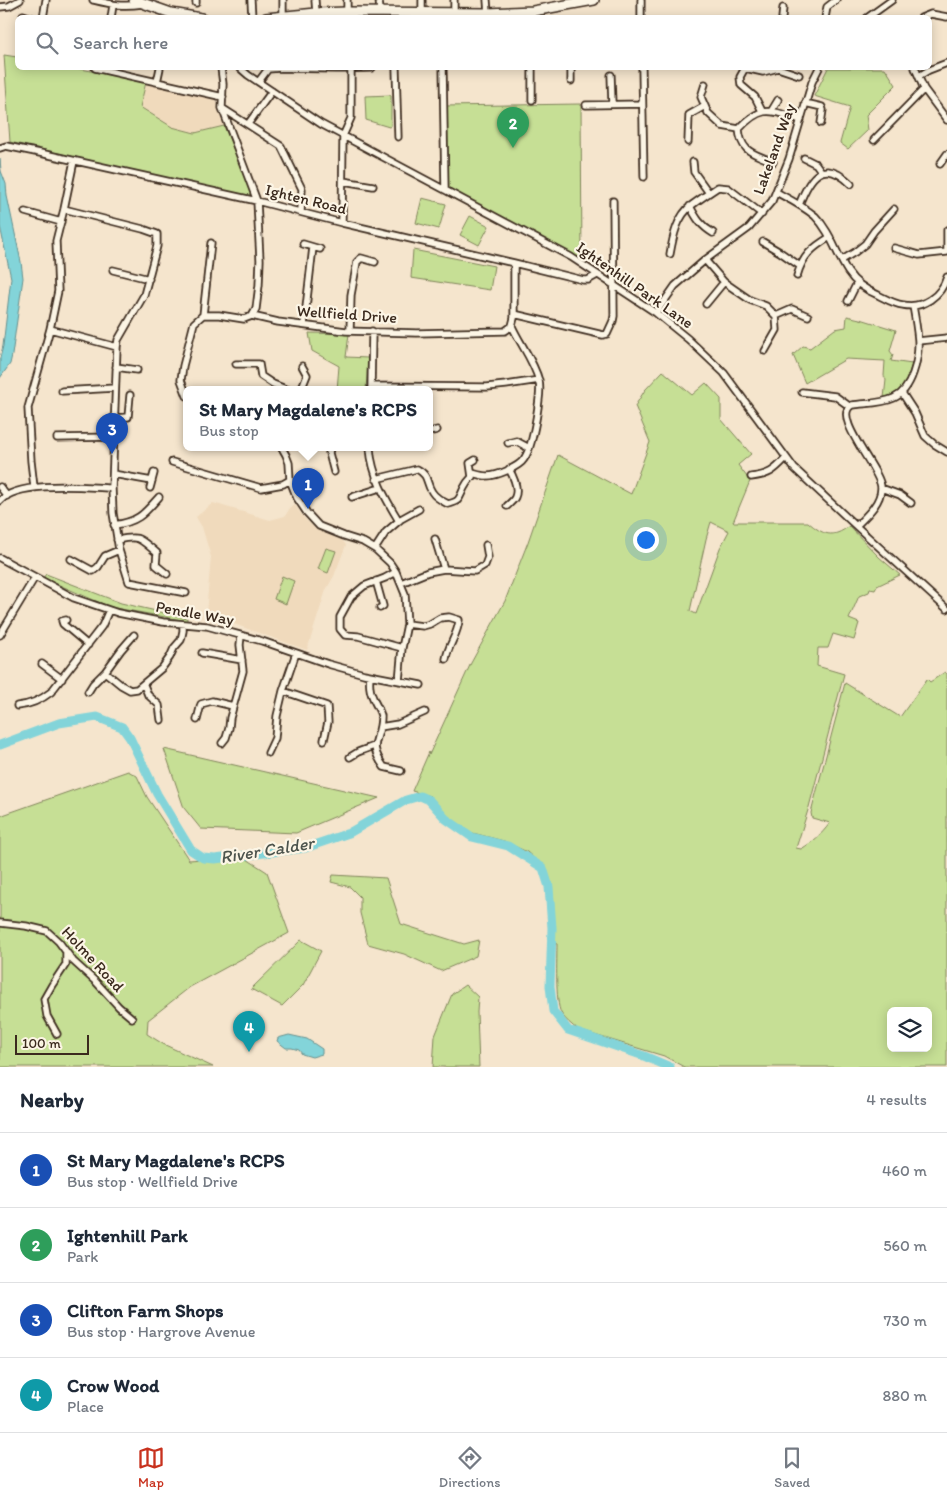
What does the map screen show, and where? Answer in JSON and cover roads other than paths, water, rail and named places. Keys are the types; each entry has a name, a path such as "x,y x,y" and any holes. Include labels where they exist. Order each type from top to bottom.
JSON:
{"main road":[{"path":"134,0 170,15"},
{"path":"283,15 350,14 380,11 394,14 422,11 442,15 454,12 533,14 594,0"}],"street":[{"path":"0,7 9,6 20,0"},
{"path":"44,15 46,0"},
{"path":"94,0 113,6 125,7 144,4"},
{"path":"251,0 252,15"},
{"path":"283,0 283,15"},
{"path":"316,0 317,14"},
{"path":"347,0 350,14"},
{"path":"379,0 380,11"},
{"path":"422,0 422,11"},
{"path":"454,0 454,12"},
{"path":"487,0 488,13"},
{"path":"641,0 641,15"},
{"path":"826,15 827,6 836,0"},
{"path":"872,15 892,0"},
{"path":"111,15 113,6"},
{"path":"782,15 783,8"},
{"path":"928,15 947,17"},
{"path":"932,69 947,63"},
{"path":"106,70 223,96"},
{"path":"157,82 160,70"},
{"path":"221,70 222,108 257,201 260,260 259,285 256,309 252,316"},
{"name":"Ightenhill Park Lane","path":"243,70 322,124 571,257 656,313 688,339 724,373 794,468 947,609"},
{"path":"259,81 267,70"},
{"path":"342,223 343,136 352,118 351,70"},
{"path":"396,70 398,137"},
{"path":"443,70 445,190"},
{"path":"532,70 532,100"},
{"path":"571,70 571,81"},
{"path":"642,70 644,177"},
{"path":"744,70 740,77 741,85 755,97 762,111"},
{"path":"754,70 763,72 770,70"},
{"path":"784,70 799,75"},
{"name":"Lakeland Way","path":"656,313 675,286 749,228 772,201 789,159 805,103 818,70"},
{"path":"916,70 924,89 947,120"},
{"path":"919,76 929,70"},
{"path":"611,75 612,104"},
{"path":"705,84 702,97 708,113 722,126 739,129"},
{"path":"874,140 924,89"},
{"path":"248,124 272,90"},
{"path":"772,110 778,100"},
{"path":"805,103 822,107 821,123"},
{"path":"586,105 642,104"},
{"path":"688,142 688,115 705,106"},
{"path":"222,108 280,146 302,189 301,212"},
{"path":"773,162 744,148 739,129 747,120 762,111 772,110 801,120"},
{"name":"Ighten Road","path":"3,147 257,201 583,280 588,280 597,275"},
{"path":"940,164 947,154"},
{"path":"804,158 816,164 822,171"},
{"path":"34,487 28,408 50,329 58,291 56,241 74,161"},
{"path":"693,162 694,172 709,193"},
{"path":"799,204 804,192 813,179 822,171 832,170 842,175 851,184"},
{"path":"343,181 373,186"},
{"path":"670,254 673,237 681,218 690,206 718,187 728,188 762,214"},
{"path":"776,192 799,204 815,217 830,237 848,273 863,289 894,303 913,306 927,302 940,292 947,277"},
{"path":"514,314 603,335 608,333 614,321 613,201"},
{"path":"690,206 698,220 713,233"},
{"path":"64,209 156,234 157,246 144,295 118,340 113,437 112,488 114,525 119,550 129,582 186,593"},
{"path":"842,260 866,244 874,230 894,209"},
{"path":"25,212 61,222"},
{"path":"898,251 919,256 947,251 947,230"},
{"path":"797,276 806,254 830,237"},
{"path":"763,242 800,266"},
{"path":"183,386 181,380 183,366 194,323 203,315 211,244"},
{"path":"303,244 320,249"},
{"path":"304,325 313,247"},
{"path":"350,331 351,295 357,262 362,258 375,262"},
{"path":"706,260 724,282 750,300 766,306 776,316 777,330 766,351"},
{"path":"472,473 486,476 501,473 524,460 537,419 541,391 539,380 512,326 514,314 514,263"},
{"path":"113,270 149,279"},
{"path":"706,304 724,282"},
{"path":"848,301 858,282"},
{"path":"802,392 835,396 849,406 887,401 902,393 912,377 917,357 918,342 913,306"},
{"path":"776,316 792,309 808,316"},
{"name":"Wellfield Drive","path":"203,315 220,315 244,319 252,316 278,322 350,331 491,332 505,331 512,326"},
{"path":"50,329 117,347"},
{"path":"371,386 372,331"},
{"path":"918,342 947,337"},
{"path":"236,364 259,364 261,376 278,386"},
{"path":"302,366 307,375 302,386"},
{"path":"116,367 137,370"},
{"path":"433,388 506,386 539,380"},
{"path":"62,391 115,388"},
{"path":"902,393 916,413 925,436 947,452"},
{"path":"114,418 128,417 130,395"},
{"path":"849,406 846,420 880,481 881,488 878,499 856,526"},
{"path":"56,438 113,437"},
{"path":"508,444 516,441 529,448"},
{"path":"940,448 944,441"},
{"path":"284,451 289,463 290,480 300,504 319,526 363,542 390,563 396,572 405,594 407,624 402,648 399,682"},
{"path":"329,451 334,472"},
{"path":"371,451 376,479 399,521"},
{"path":"751,478 764,476 786,458"},
{"path":"376,479 417,469 424,473 432,492 448,504 455,502 461,497 464,487 472,478 470,463 475,460"},
{"path":"172,462 262,488 283,484 290,480"},
{"path":"507,506 515,497 516,488 509,469"},
{"path":"113,474 151,484 154,473"},
{"path":"0,487 7,496"},
{"path":"0,501 14,492 34,487 112,488"},
{"path":"352,497 380,488"},
{"path":"881,488 900,495 911,503"},
{"path":"114,525 127,524 137,519 159,497"},
{"path":"374,549 386,532 399,521 419,509"},
{"path":"117,540 133,537 142,541 156,553 156,565 167,574"},
{"path":"435,539 444,569"},
{"path":"401,583 428,572 444,569 475,571 485,565 488,557 486,545"},
{"path":"71,559 93,571 105,556 119,550"},
{"name":"Pendle Way","path":"0,558 74,598 108,610 136,617 207,626 262,641 328,664 370,676 421,685"},
{"path":"396,572 364,586 350,596 340,617 340,629 345,635 358,636 402,648"},
{"path":"0,635 35,577"},
{"path":"376,581 383,606 380,608"},
{"path":"17,706 24,706 51,692 102,626 108,610"},
{"path":"407,624 423,626 440,618 459,620 459,629 447,649 446,659"},
{"path":"66,620 62,621 63,624 88,645"},
{"path":"105,672 130,690 138,690 162,668 170,657 174,648 181,640 183,624"},
{"path":"88,692 134,635"},
{"path":"222,743 230,728 230,718 243,671 240,645 241,636"},
{"path":"202,653 242,660"},
{"path":"268,753 275,738 277,716 283,690 296,653"},
{"path":"42,664 62,678"},
{"path":"370,676 369,689 381,714 380,727 374,746 376,756 384,767 401,770"},
{"path":"144,685 148,695 159,706 161,720"},
{"path":"283,690 327,706 328,722 324,740"},
{"path":"197,720 201,704 212,701 234,706"},
{"path":"380,727 398,724 425,712"},
{"path":"350,758 358,752 374,746"},
{"name":"Holme Road","path":"0,923 47,931 59,942 66,953 132,1018"},
{"path":"57,1034 47,1016 44,999 66,964 66,953"}],"water":[{"path":"0,159 23,278 10,364 0,378 0,358 11,278 0,226"},
{"path":"289,1035 307,1039 322,1049 322,1054 312,1057 302,1054 299,1050 286,1048 277,1041 278,1038"}],"waterway":[{"name":"River Calder","path":"0,745 59,723 97,717 122,727 130,738 157,794 191,850 203,858 215,859 305,848 349,833 406,800 420,796 429,800 446,819 472,837 508,846 543,868 549,887 552,928 550,986 553,1011 568,1030 670,1067"}],"place":[{"name":"Ightenhill Park","path":"513,148"},
{"name":"Clifton Farm Shops","path":"112,454"},
{"name":"St Mary Magdalene's RCPS","path":"308,509"},
{"name":"Crow Wood","path":"249,1052"}]}
